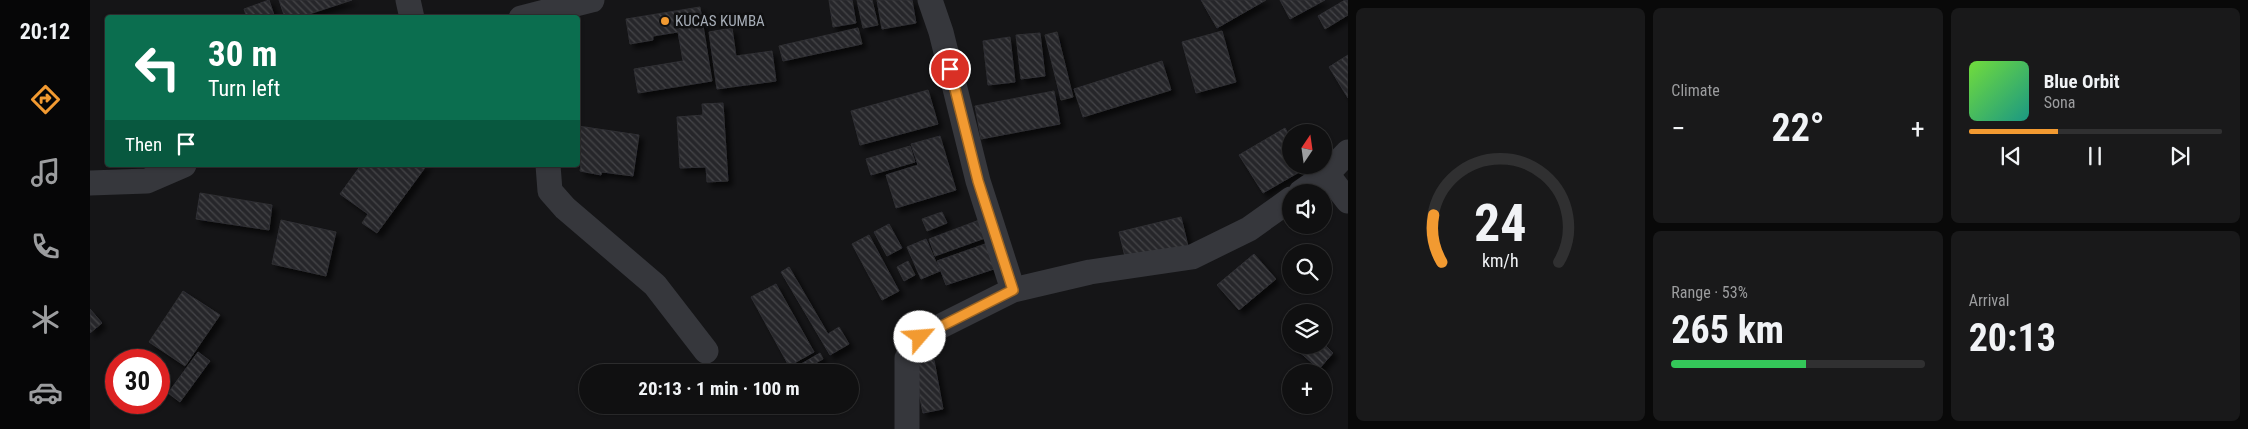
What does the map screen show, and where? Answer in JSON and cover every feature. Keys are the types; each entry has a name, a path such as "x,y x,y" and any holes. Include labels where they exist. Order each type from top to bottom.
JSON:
{"street":[{"path":"408,0 411,15"},
{"path":"546,15 563,13 592,0"},
{"path":"930,0 941,32 978,181 1013,290"},
{"path":"1332,169 1348,152"},
{"path":"90,183 147,181 179,167"},
{"path":"548,167 550,190 565,208 655,285 706,351"},
{"path":"1313,184 1327,174 1348,201"},
{"path":"907,429 907,358 920,337 1013,290 1090,272 1192,257 1249,229 1282,205"}],"building":[{"path":"269,0 274,15 246,15 244,9"},
{"path":"279,0 352,0 306,15 284,15"},
{"path":"829,0 852,0 856,23 833,27"},
{"path":"857,0 872,0 878,25 863,28"},
{"path":"877,0 912,0 916,23 882,29"},
{"path":"1201,0 1266,0 1217,28"},
{"path":"1280,0 1325,0 1290,19"},
{"path":"1348,0 1348,15 1325,29 1318,16"},
{"path":"700,7 712,81 638,93 634,69 683,61 678,32 653,36 653,40 630,44 626,19"},
{"path":"732,28 736,56 772,51 776,81 717,89 709,32"},
{"path":"858,28 862,44 783,61 779,46"},
{"path":"1222,31 1236,82 1196,93 1182,42"},
{"path":"1057,32 1073,97 1061,100 1045,35"},
{"path":"1040,33 1045,76 1021,79 1016,35"},
{"path":"1010,37 1015,82 988,85 983,41"},
{"path":"1348,55 1348,98 1329,67"},
{"path":"1162,61 1171,90 1083,117 1074,89"},
{"path":"928,90 938,124 860,145 851,111"},
{"path":"1054,91 1060,124 981,139 975,106"},
{"path":"723,103 728,181 707,182 706,167 680,168 677,117 703,115 702,104"},
{"path":"580,126 639,135 633,176 602,172 601,175 580,171"},
{"path":"1282,130 1282,174 1296,174 1263,193 1239,155"},
{"path":"940,136 956,190 896,208 886,175 918,165 911,144"},
{"path":"910,146 915,162 871,175 866,159"},
{"path":"360,167 426,167 377,233 362,223 368,214 340,194"},
{"path":"200,193 272,205 269,230 196,219"},
{"path":"942,212 947,223 927,231 922,219"},
{"path":"1181,217 1188,246 1126,261 1119,232"},
{"path":"982,219 988,237 935,256 929,239"},
{"path":"281,220 336,232 326,276 272,264"},
{"path":"889,224 902,248 887,256 874,232"},
{"path":"869,235 899,291 882,300 852,244"},
{"path":"926,239 940,271 921,279 907,247"},
{"path":"991,242 1000,267 946,285 937,261"},
{"path":"1254,254 1276,279 1239,310 1217,285"},
{"path":"908,261 915,275 904,281 897,267"},
{"path":"789,267 828,334 839,327 849,344 830,355 781,272"},
{"path":"776,284 814,352 793,364 788,364 751,297"},
{"path":"183,291 220,315 185,366 170,356 170,349 160,349 149,342"},
{"path":"90,309 102,323 90,333"},
{"path":"198,352 210,361 180,402 170,394 170,390"},
{"path":"820,353 823,359 814,364 801,364"},
{"path":"1333,353 1323,364 1313,364 1302,354"},
{"path":"934,360 943,409 923,413 913,363"}],"place":[{"name":"KUCAS KUMBA","path":"665,21"}],"route":[{"path":"920,337 1013,290 978,181 950,69"}]}
